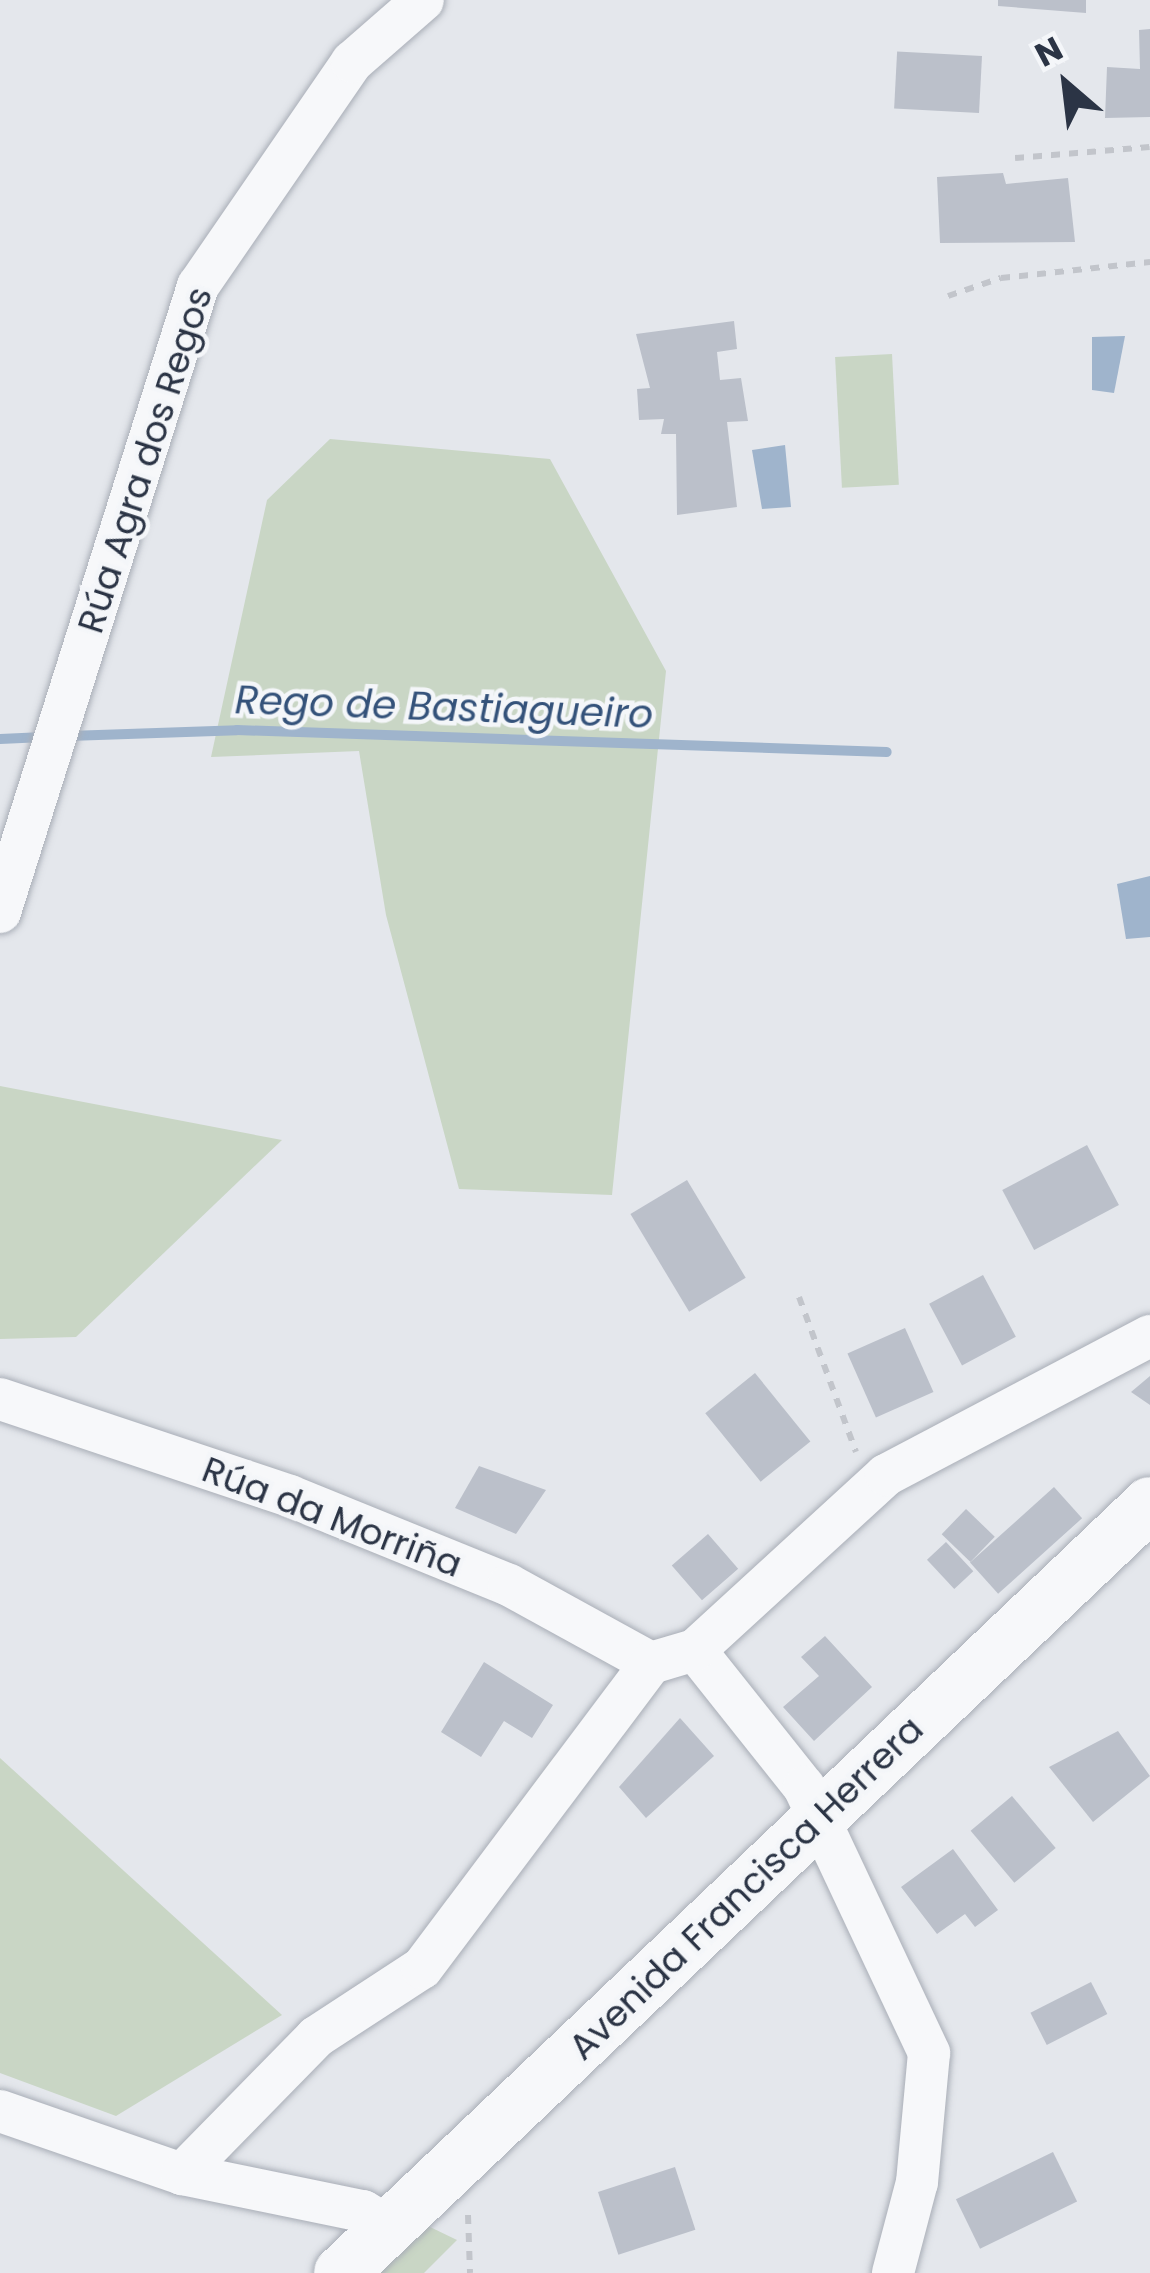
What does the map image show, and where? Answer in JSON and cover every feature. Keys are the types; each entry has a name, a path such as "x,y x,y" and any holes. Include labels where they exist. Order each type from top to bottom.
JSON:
{"street":[{"name":"Rúa Agra dos Regos","path":"0,912 198,286 352,62 423,0"},
{"path":"182,2174 316,2037 422,1968 651,1663 695,1650 869,1490 1150,1336"},
{"name":"Rúa da Morriña","path":"0,1399 356,1522 509,1585 651,1663"},
{"name":"Avenida Francisca Herrera","path":"341,2273 1150,1504"},
{"path":"695,1650 820,1817 929,2053 917,2182 893,2273"},
{"path":"0,2111 182,2174 363,2211 390,2227"}],"path":[{"path":"1015,158 1150,147"},
{"path":"948,296 1001,278 1150,262"},
{"path":"799,1297 869,1490"}],"green space":[{"path":"892,354 899,485 842,488 835,357"},
{"path":"330,439 550,459 666,671 612,1195 459,1189 386,915 359,751 211,757 267,500"},
{"path":"0,1086 282,1140 76,1337 0,1339"},
{"path":"0,1758 282,2015 116,2116 0,2073"},
{"path":"428,2226 457,2240 424,2273 380,2273"}],"water":[{"path":"1125,336 1114,393 1092,390 1092,337"},
{"path":"785,445 791,507 762,509 752,450"},
{"path":"1150,876 1150,937 1126,939 1117,884"}],"building":[{"path":"998,0 1086,0 1086,13 998,6"},
{"path":"1150,29 1150,117 1105,118 1107,67 1140,69 1139,30"},
{"path":"897,52 982,56 979,113 894,108"},
{"path":"1003,173 1006,184 1068,178 1075,242 940,243 937,177"},
{"path":"734,321 737,349 717,352 720,380 741,378 748,421 727,422 737,507 677,515 676,434 661,434 664,419 639,420 637,389 650,388 636,334"},
{"path":"1087,1145 1119,1205 1034,1250 1002,1190"},
{"path":"687,1180 746,1278 689,1312 630,1214"},
{"path":"983,1275 1016,1337 962,1365 929,1304"},
{"path":"905,1328 933,1392 876,1418 847,1354"},
{"path":"755,1373 810,1441 761,1482 705,1413"},
{"path":"1150,1376 1150,1405 1131,1392"},
{"path":"479,1466 546,1490 516,1534 455,1508"},
{"path":"1054,1487 1082,1518 998,1594 970,1563"},
{"path":"966,1509 995,1537 970,1562 942,1534"},
{"path":"708,1534 738,1569 702,1600 672,1565"},
{"path":"946,1542 973,1571 954,1589 927,1560"},
{"path":"825,1636 872,1687 814,1741 783,1707 819,1676 801,1657"},
{"path":"484,1662 553,1705 532,1738 504,1721 481,1757 441,1732"},
{"path":"680,1718 714,1756 646,1818 619,1787"},
{"path":"1118,1731 1150,1776 1093,1822 1049,1767"},
{"path":"1012,1796 1056,1848 1014,1883 971,1831"},
{"path":"953,1849 998,1910 975,1927 965,1914 937,1934 901,1887"},
{"path":"1091,1982 1107,2014 1047,2045 1030,2013"},
{"path":"1053,2152 1077,2201 980,2249 956,2199"},
{"path":"675,2167 695,2230 618,2255 598,2192"}],"waterway":[{"name":"Rego de Bastiagueiro","path":"69,736 237,730 887,752"},
{"name":"Rego de Bastiagueiro","path":"0,739 44,737"}]}
